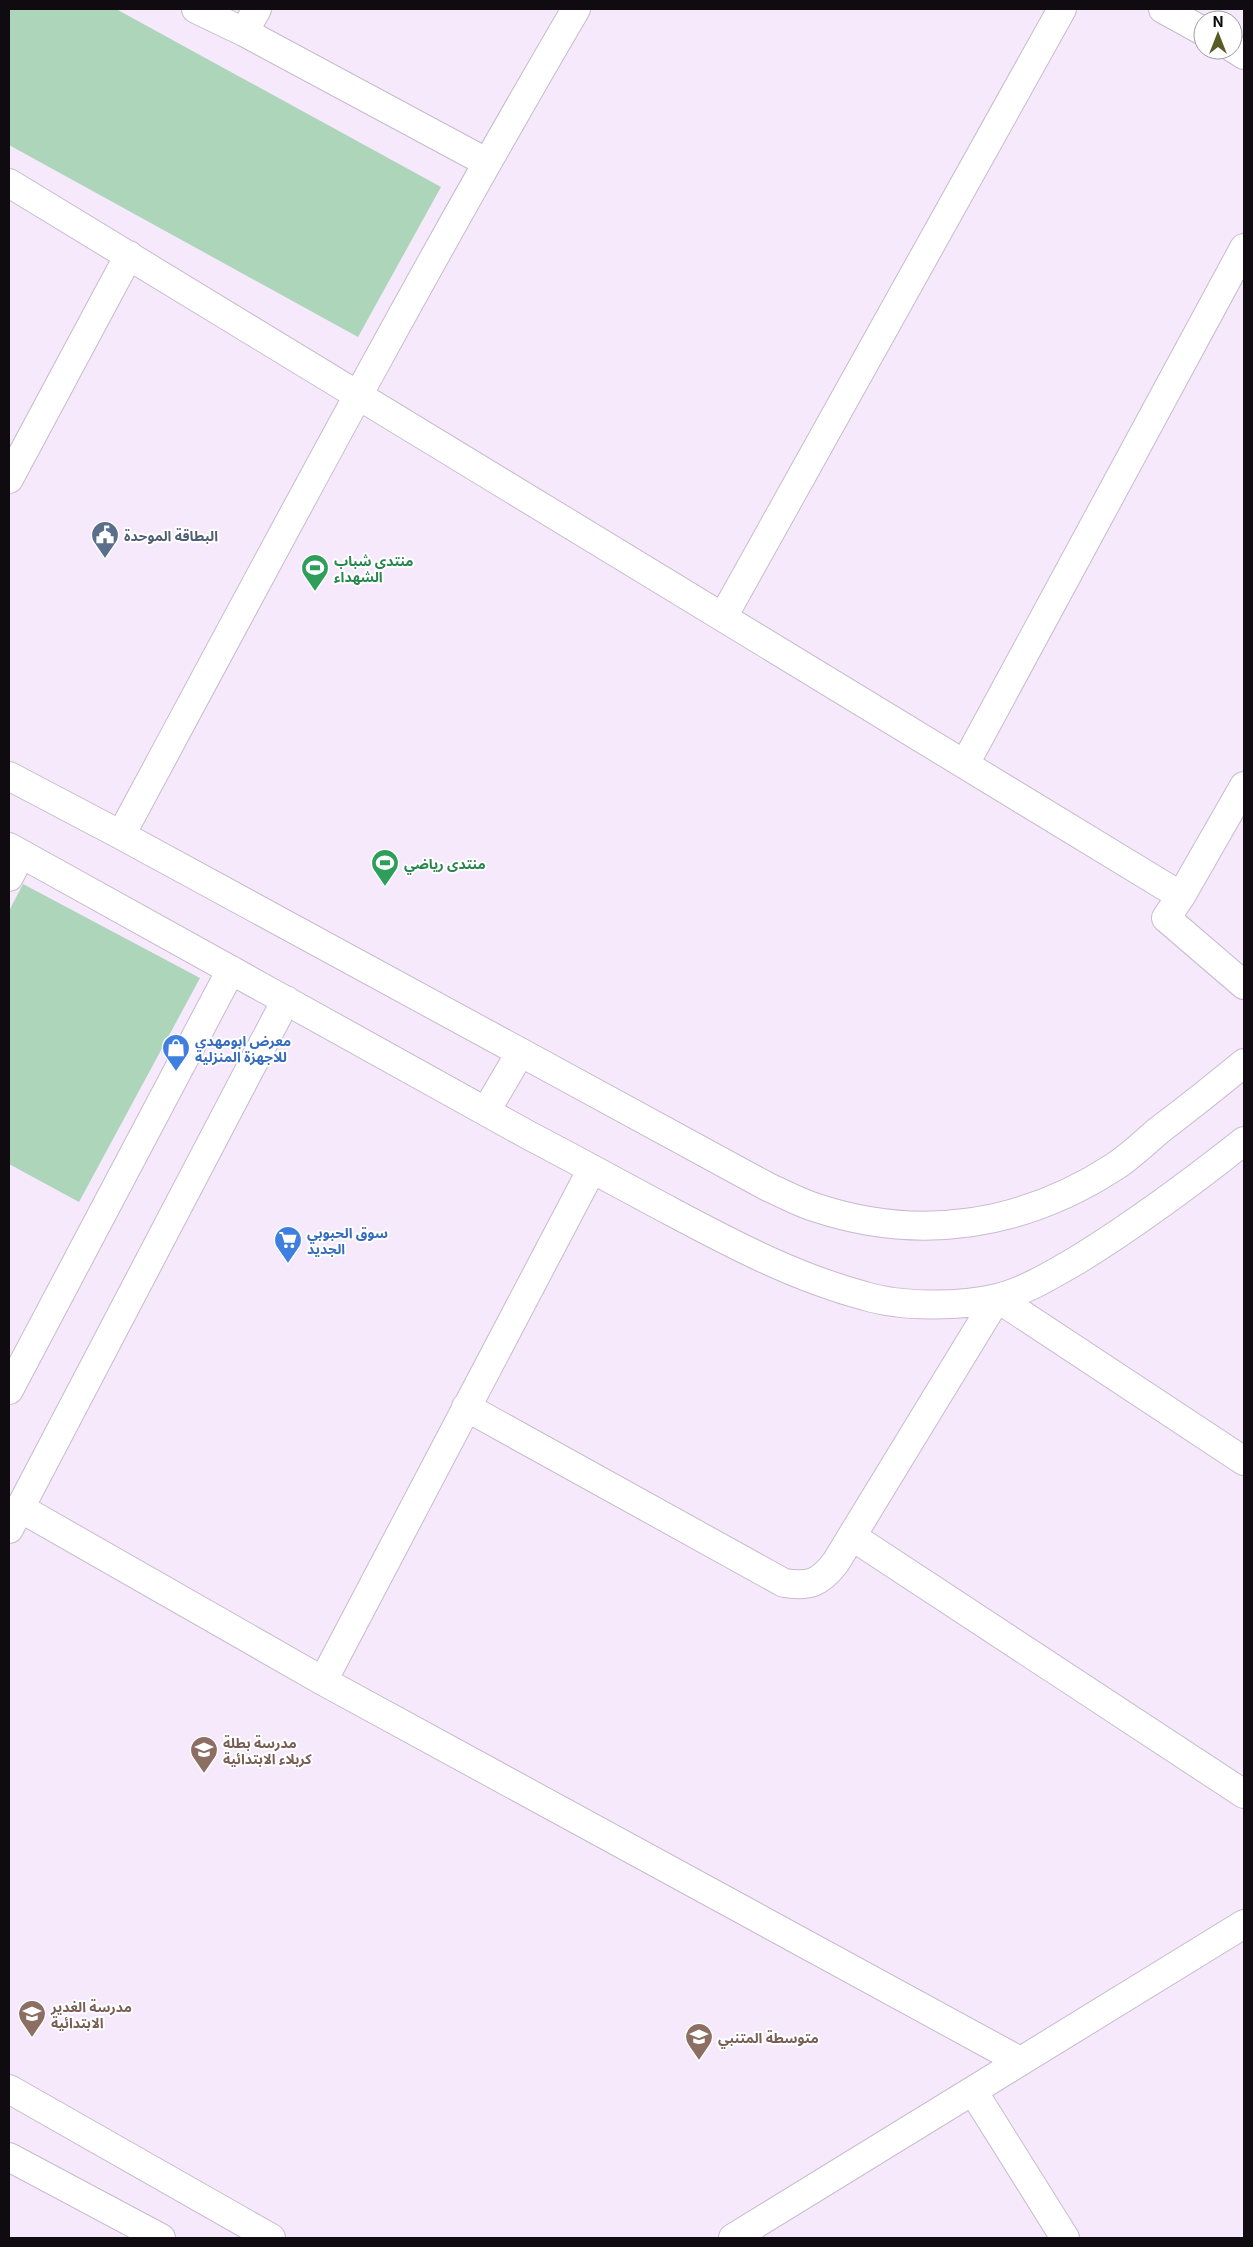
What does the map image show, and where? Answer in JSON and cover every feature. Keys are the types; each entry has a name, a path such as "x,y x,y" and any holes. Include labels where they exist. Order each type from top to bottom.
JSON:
{"street":[{"path":"196,9 250,20 486,162"},
{"path":"121,835 486,162 576,9"},
{"path":"722,617 1062,9"},
{"path":"1173,11 1193,24"},
{"path":"9,183 1181,896"},
{"path":"965,764 1244,248"},
{"path":"9,479 130,255"},
{"path":"9,776 768,1187 816,1208 866,1222 919,1226 979,1222 1022,1212 1070,1193 1115,1166 1244,1063"},
{"path":"1244,786 1181,896 1166,918 1244,986"},
{"path":"13,859 231,970 592,1169 742,1249 812,1278 867,1297 922,1304 961,1303 997,1298 1026,1288 1116,1236 1185,1187 1244,1141"},
{"path":"9,1390 231,970"},
{"path":"286,1000 14,1519 323,1681 1020,2062"},
{"path":"486,1111 520,1054"},
{"path":"323,1681 592,1169"},
{"path":"997,1298 1244,1461"},
{"path":"466,1407 784,1584 814,1583 827,1574 853,1537 997,1298"},
{"path":"853,1537 1244,1794"},
{"path":"733,2238 1244,1924"},
{"path":"9,2089 271,2238"},
{"path":"973,2091 1065,2238"},
{"path":"9,2157 161,2238"}],"green space":[{"path":"9,9 116,9 441,187 358,337 9,145"},
{"path":"23,884 200,978 79,1202 9,1164 9,911"}],"place":[{"name":"البطاقة الموحدة","path":"105,559"},
{"name":"منتدى شباب الشهداء","path":"315,592"},
{"name":"منتدى رياضي","path":"385,887"},
{"name":"معرض ابومهدي للاجهزة المنزلية","path":"176,1072"},
{"name":"سوق الحبوبي الجديد","path":"288,1264"},
{"name":"مدرسة بطلة كربلاء الابتدائية","path":"204,1774"},
{"name":"مدرسة الغدير الابتدائية","path":"32,2038"},
{"name":"متوسطة المتنبي","path":"699,2061"}]}
